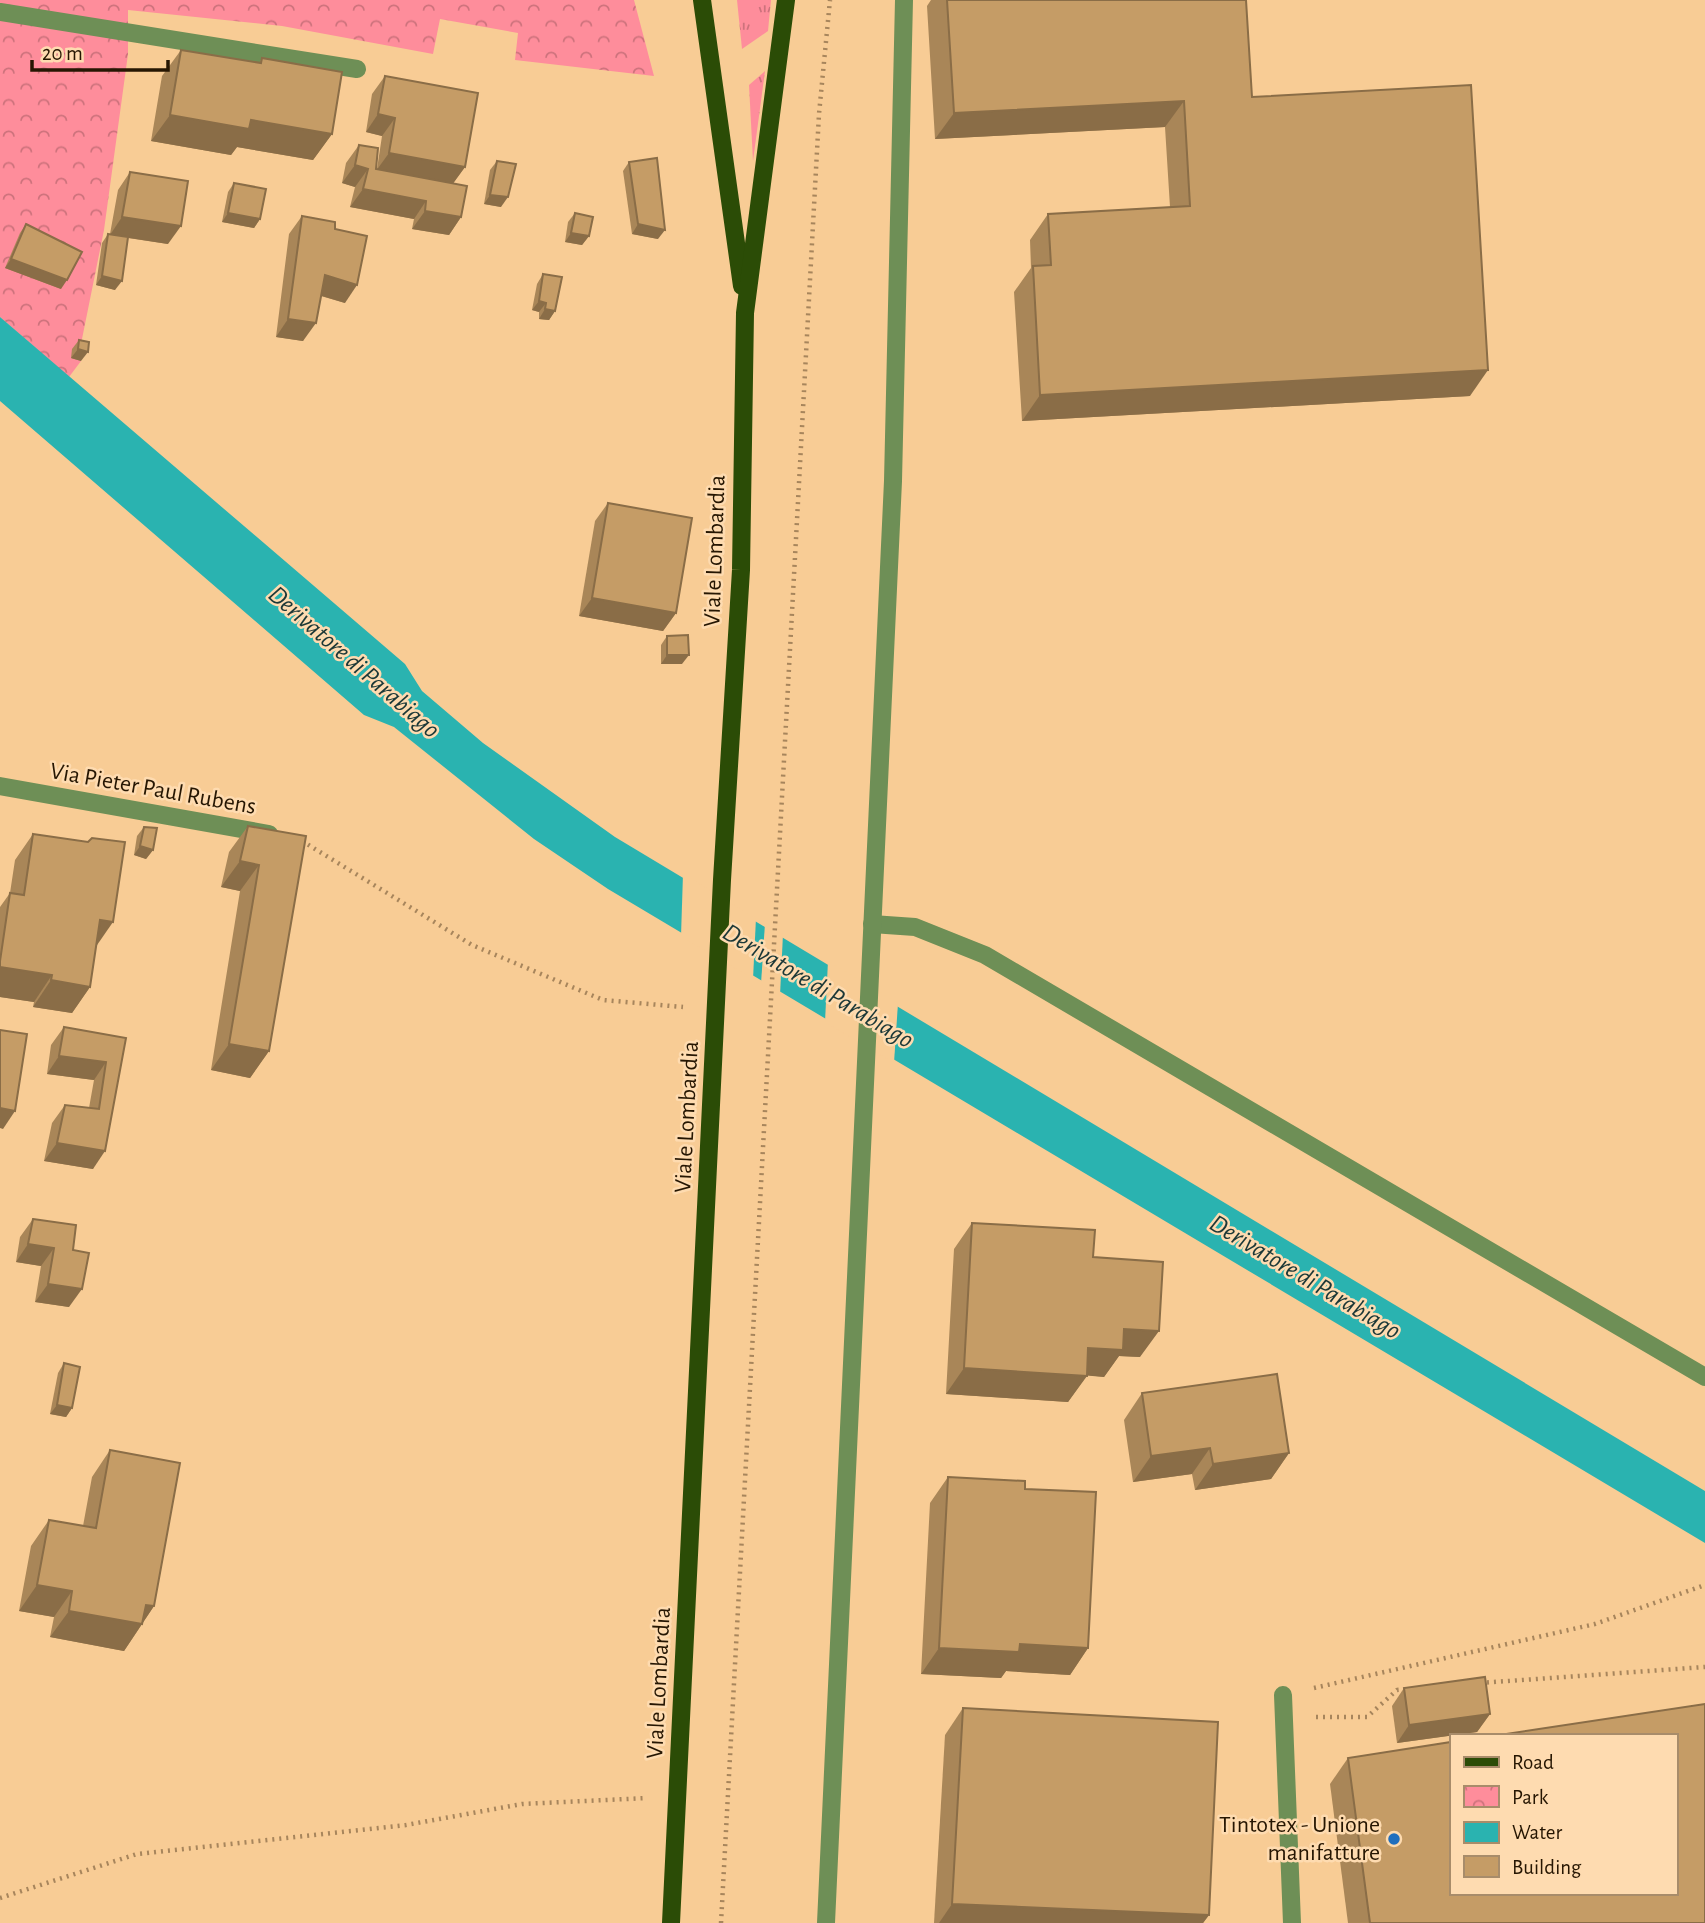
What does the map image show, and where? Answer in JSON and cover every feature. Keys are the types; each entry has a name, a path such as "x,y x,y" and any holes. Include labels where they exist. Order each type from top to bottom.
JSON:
{"main road":[{"name":"Viale Lombardia","path":"702,0 717,86 745,313"},
{"name":"Viale Lombardia","path":"671,1923 722,880 741,570 745,313 786,0"}],"street":[{"path":"826,1923 893,457 904,0"},
{"path":"0,12 357,69"},
{"name":"Via Pieter Paul Rubens","path":"0,786 298,839"},
{"path":"872,924 915,927 985,955 1705,1377"},
{"path":"1283,1695 1292,1923"}],"path":[{"path":"721,1923 819,114 830,0"},
{"path":"298,839 370,880 472,945 603,1000 717,1012"},
{"path":"1283,1695 1595,1624 1705,1585"},
{"path":"1466,1684 1705,1667"},
{"path":"1284,1718 1367,1717 1397,1690 1411,1689"},
{"path":"0,1898 137,1854 406,1825 522,1804 678,1798"}],"green space":[{"path":"0,0 634,0 654,76 515,60 518,33 440,19 433,54 282,26 128,10 128,54 104,230 82,339 81,361 69,377 0,317"},
{"path":"737,0 771,0 768,31 742,49"},
{"path":"765,71 753,161 749,85"}],"water":[{"name":"Derivatore di Parabiago","path":"0,317 405,664 422,691 483,743 615,837 1705,1491 1705,1543 608,889 534,839 394,727 364,715 0,401"}],"pier":[{"path":"683,874 756,918 753,979 681,936"},
{"path":"765,923 783,934 780,995 761,984"},
{"path":"828,961 898,1003 894,1063 825,1022"}],"building":[{"path":"947,0 1246,0 1252,97 1471,85 1488,370 1040,395 1033,266 1051,265 1048,214 1190,206 1184,101 954,113"},
{"path":"181,50 261,63 262,58 342,72 332,134 251,120 249,129 170,115"},
{"path":"385,76 478,93 465,167 389,153 395,118 378,114"},
{"path":"359,145 378,148 376,169 467,186 461,217 425,211 426,201 363,189 368,169 355,165"},
{"path":"657,158 665,230 638,224 629,162"},
{"path":"497,161 516,164 508,197 490,195"},
{"path":"130,172 188,181 181,226 122,217"},
{"path":"234,183 266,189 260,219 228,213"},
{"path":"575,213 593,217 589,236 571,233"},
{"path":"302,216 335,222 335,229 367,236 357,285 325,275 316,323 288,319"},
{"path":"26,224 82,252 67,280 11,259"},
{"path":"108,234 128,237 122,281 102,276"},
{"path":"543,274 562,277 555,311 545,309 546,303 539,301"},
{"path":"79,340 89,342 88,352 78,349"},
{"path":"608,503 692,518 676,613 592,598"},
{"path":"688,635 689,655 667,655 667,636"},
{"path":"248,826 306,836 269,1051 229,1044 259,865 240,861"},
{"path":"144,827 157,828 153,850 140,846"},
{"path":"33,834 88,842 92,838 125,842 113,922 100,920 90,987 51,980 52,975 0,967 10,893 24,895"},
{"path":"64,1027 126,1038 105,1151 57,1143 65,1105 99,1109 106,1062 59,1056"},
{"path":"0,1030 27,1034 15,1111 0,1108"},
{"path":"33,1219 76,1225 73,1250 89,1253 82,1289 48,1284 54,1248 28,1244"},
{"path":"972,1223 1095,1230 1093,1257 1163,1262 1159,1331 1124,1329 1123,1350 1088,1348 1087,1376 964,1368"},
{"path":"64,1363 80,1367 72,1408 57,1405"},
{"path":"1277,1374 1289,1453 1213,1464 1210,1448 1151,1456 1142,1393"},
{"path":"110,1450 180,1463 154,1606 146,1605 142,1624 69,1611 72,1591 37,1585 49,1520 96,1528"},
{"path":"948,1477 1025,1481 1025,1489 1096,1492 1088,1648 1020,1644 1019,1652 939,1648"},
{"path":"1485,1677 1490,1714 1409,1725 1404,1688"},
{"name":"Tintotex - Unione manifatture","path":"1705,1704 1705,1923 1370,1923 1348,1758 1450,1742 1450,1895 1677,1895 1677,1734 1506,1734"},
{"path":"963,1708 1218,1722 1209,1915 952,1904"}],"place":[{"name":"Tintotex - Unione manifatture","path":"1394,1839"}]}
